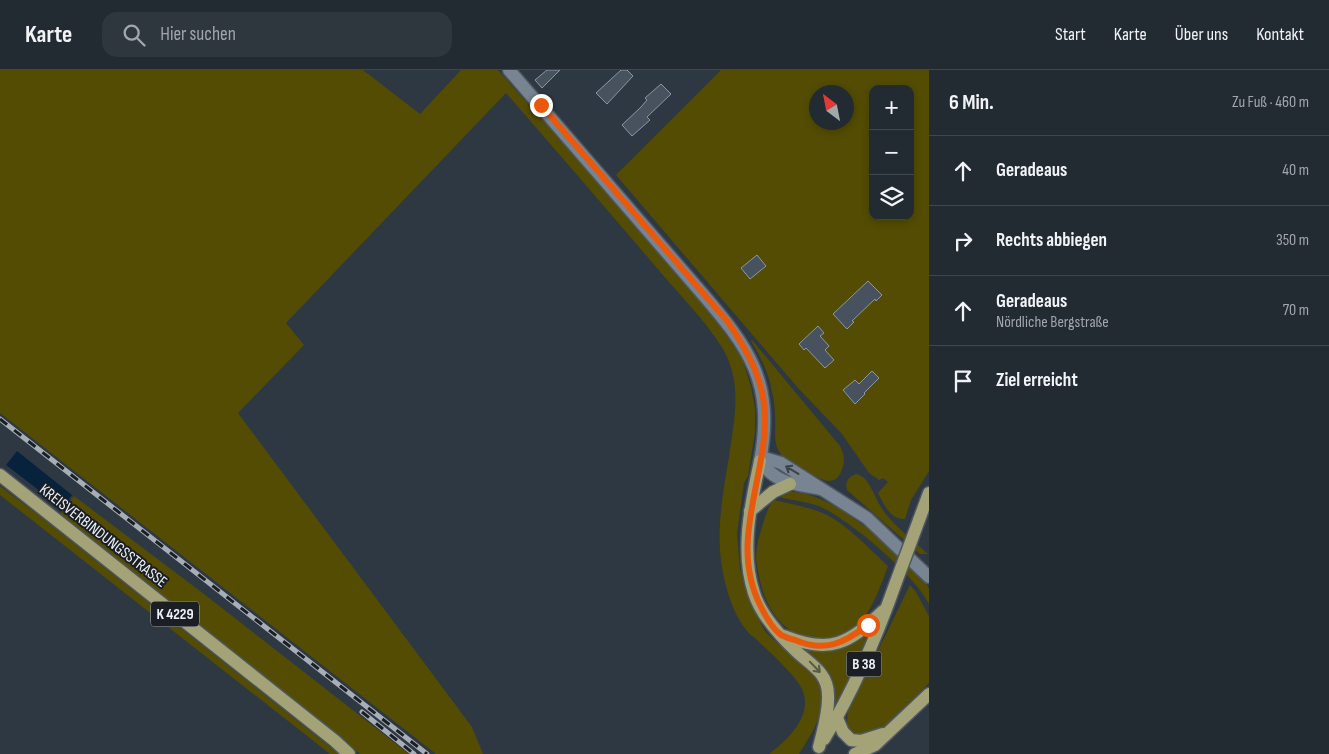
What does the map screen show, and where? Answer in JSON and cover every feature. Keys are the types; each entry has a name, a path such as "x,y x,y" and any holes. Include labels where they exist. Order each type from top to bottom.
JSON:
{"main road":[{"path":"509,70 728,322 747,350 757,373 763,394 765,416 760,459 750,511 748,566 754,593 764,614 799,654 816,666 824,679 828,694 817,751"},
{"path":"760,459 766,470 773,476 790,484 821,489"},
{"path":"760,459 781,463 867,518 929,576"},
{"name":"KREISVERBINDUNGSSTRASSE","path":"0,475 349,754"},
{"path":"750,511 773,492 790,484"},
{"name":"B 38","path":"817,751 837,718 864,665 929,493"},
{"path":"780,634 801,643 817,646 833,645 852,638 886,608"},
{"path":"855,754 875,745 929,694"},
{"path":"837,718 843,732 851,740 861,741 887,732"}],"shaded area":[{"path":"0,70 363,70 420,114 461,70 498,70 698,295 743,361 755,408 755,432 748,476 744,483 737,534 740,569 749,600 764,630 778,644 814,672 821,684 824,700 813,731 799,754 769,754 784,742 797,726 805,708 805,699 802,689 794,677 749,633 740,621 729,595 722,567 720,519 735,416 735,389 729,362 716,338 700,317 506,93 286,323 304,345 238,413 472,727 483,754 436,754 0,413"},
{"path":"721,70 929,70 929,471 911,500 905,519 900,519 891,514 878,493 888,482 883,478 879,480 869,473 842,434 798,388 616,175"},
{"path":"752,340 840,446 844,462 840,474 835,479 829,481 819,478 783,457 777,448 775,438 775,407 771,385"},
{"path":"856,474 868,482 881,507 891,520 928,554 920,554 847,490 848,480"},
{"path":"0,486 339,754 330,754 0,495"},
{"path":"788,492 803,493 818,498 833,505 863,525 921,576 929,589 929,604 922,592 897,564 865,536 821,507 780,496"},
{"path":"74,496 204,594 409,754 360,754 60,514"},
{"path":"774,500 814,510 835,519 859,538 888,566 877,595 866,615 859,625 846,634 826,640 812,639 800,635 780,622 767,601 759,576 756,553 765,516"},
{"path":"910,585 929,616 929,683 882,729 857,736 848,726 848,712"},
{"path":"872,626 857,662 828,721 820,663 796,645 811,650 829,650"}],"water":[{"path":"17,451 72,495 62,508 6,465"}],"building":[{"path":"547,70 560,70 542,88 535,80"},
{"path":"621,70 627,70 633,76 607,104 596,93"},
{"path":"661,84 671,94 647,117 650,120 632,136 622,125 647,100 645,98"},
{"path":"757,255 766,266 750,279 741,268"},
{"path":"868,281 882,295 876,301 875,299 852,321 854,322 847,329 833,314"},
{"path":"818,326 824,333 820,336 829,346 825,350 834,360 825,368 806,348 804,350 799,344"},
{"path":"872,371 879,378 855,404 843,390 855,380 859,384"}],"railway":[{"path":"0,419 427,754"},
{"path":"362,712 414,754"}],"route":[{"path":"541,105 728,322 747,350 757,373 763,394 765,416 762,453 750,511 748,537 748,566 754,593 764,614 780,634 801,643 817,646 833,645 852,638 868,625"}]}
